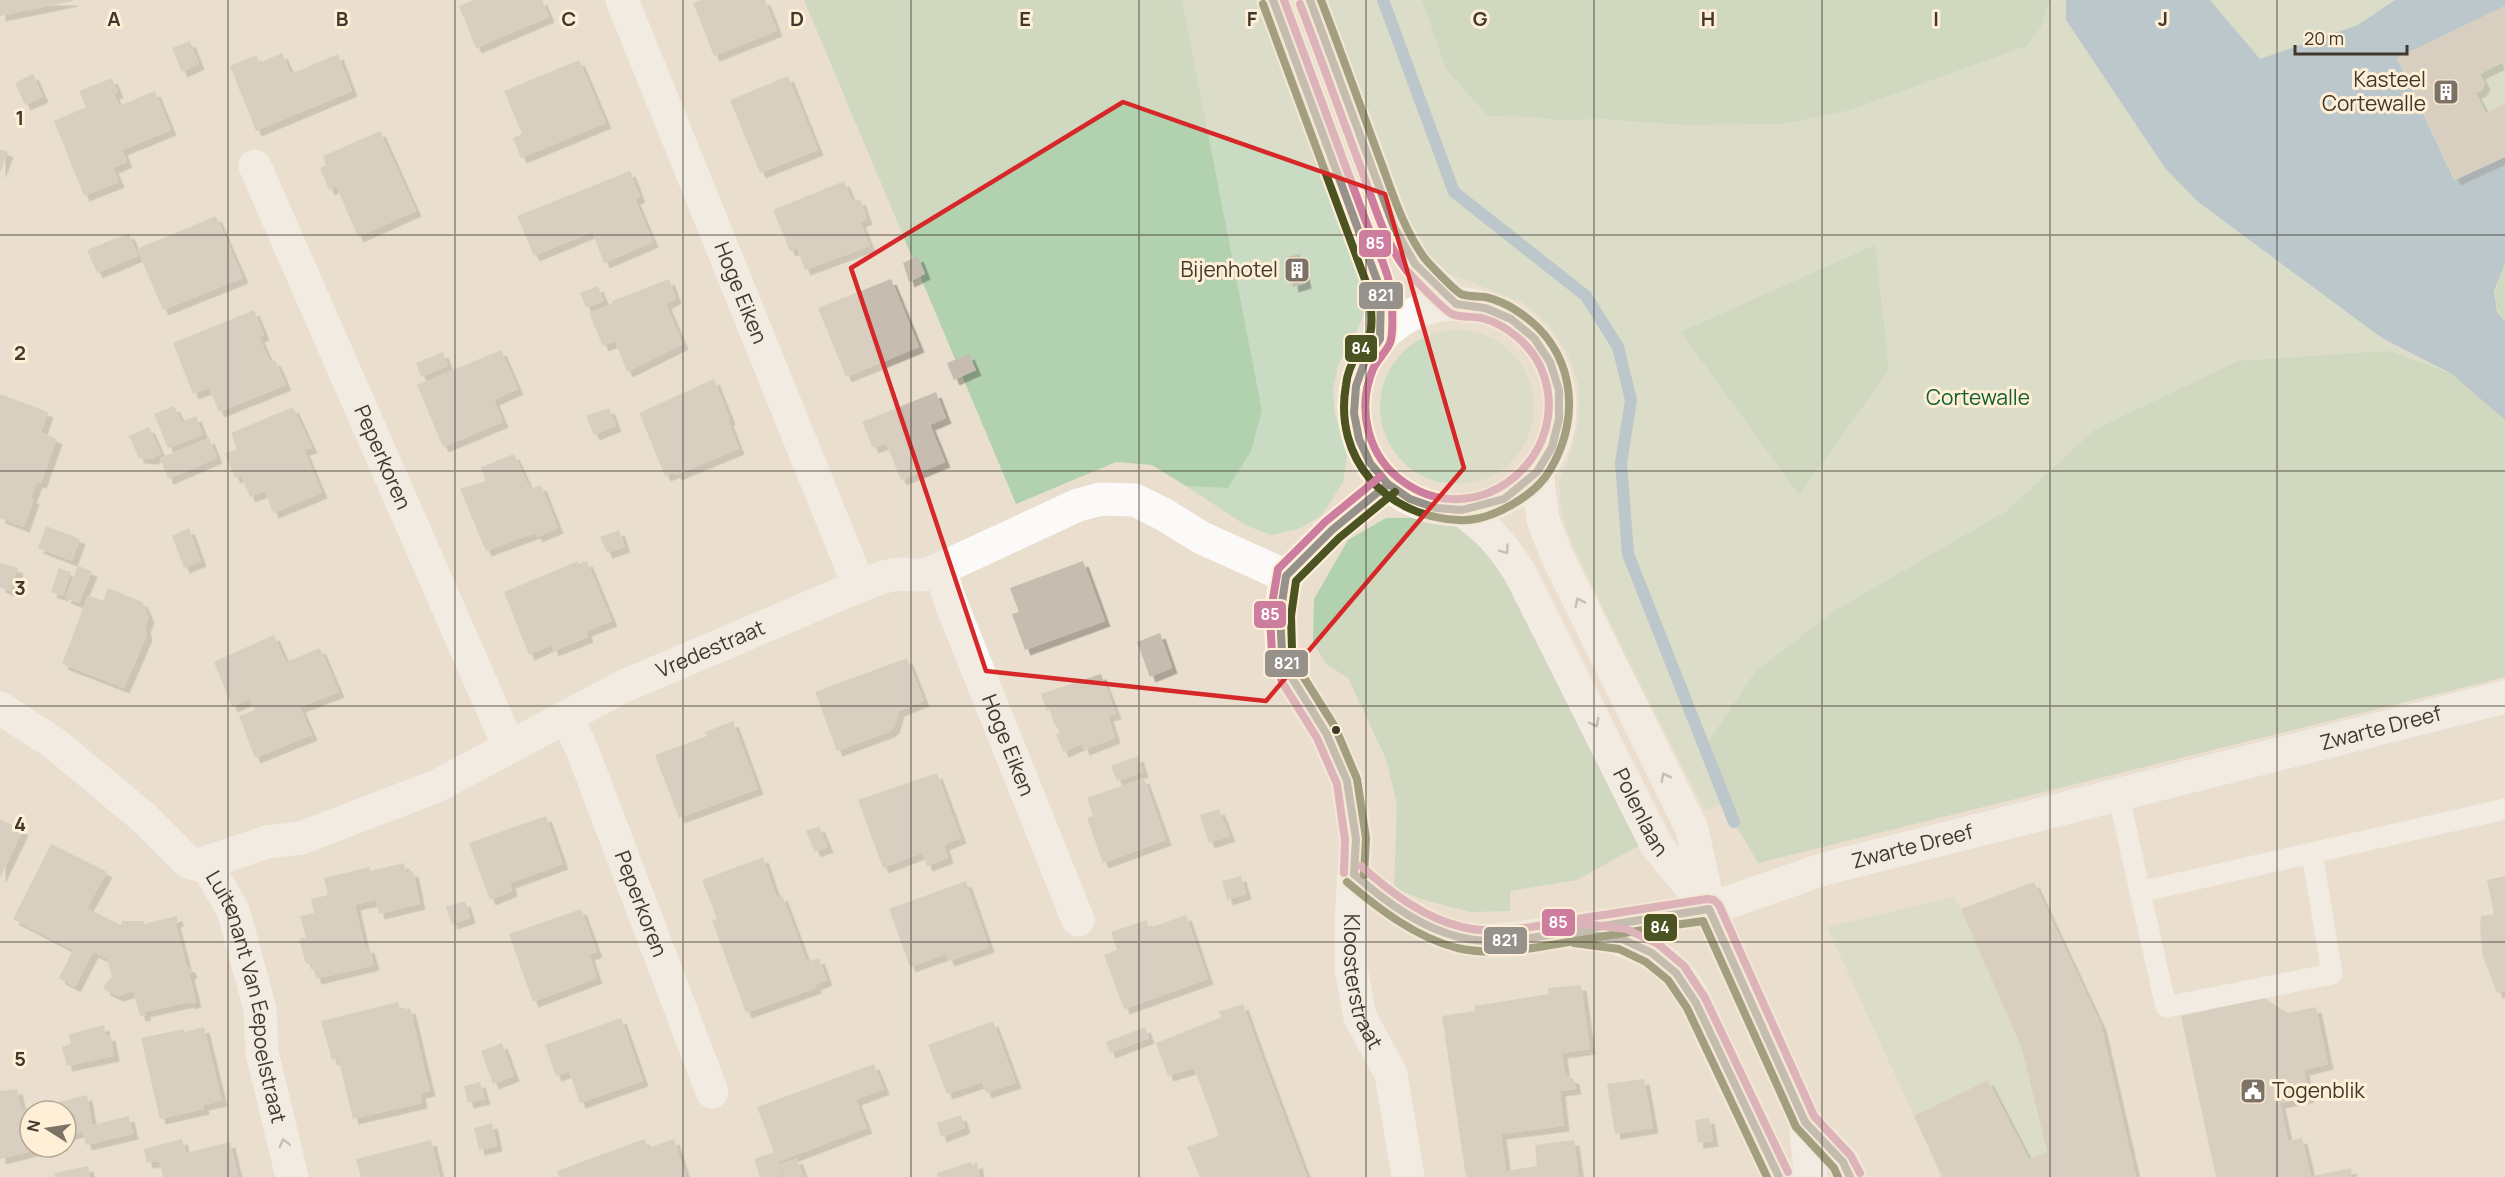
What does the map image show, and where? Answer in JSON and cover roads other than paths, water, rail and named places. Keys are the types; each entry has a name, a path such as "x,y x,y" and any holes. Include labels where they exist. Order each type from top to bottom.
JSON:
{"street":[{"name":"Hoge Eiken","path":"622,0 859,586"},
{"path":"1273,0 1381,291 1380,339"},
{"path":"1310,0 1394,227 1415,264 1456,304"},
{"name":"Peperkoren","path":"255,166 509,747"},
{"path":"1456,304 1485,308 1511,319 1534,338 1550,362 1558,390 1559,419 1552,447 1537,472 1504,499 1462,510 1436,508 1410,499 1388,484 1370,464 1359,439 1354,413 1356,386 1365,361 1380,339 1396,324 1414,313 1435,306 1456,304"},
{"name":"Polenlaan","path":"1537,472 1543,520 1557,556 1692,829 1709,909 1805,1122 1811,1177"},
{"path":"1286,576 1332,530 1388,484"},
{"name":"Vredestraat","path":"206,864 267,842 301,838 426,790 622,687 859,586 901,574 920,577 1078,505 1101,499 1135,500 1219,546 1286,576"},
{"name":"Polenlaan","path":"1462,510 1488,529 1505,549 1520,573 1657,846 1709,909"},
{"name":"Hoge Eiken","path":"940,569 950,601 1078,920"},
{"name":"Kloosterstraat","path":"1286,576 1280,616 1282,651 1292,678 1326,733 1347,781 1356,839 1350,941 1351,969 1360,1017 1391,1074 1408,1177"},
{"name":"Zwarte Dreef","path":"1709,909 1824,869 2119,797 2505,697"},
{"name":"Luitenant Van Eepoelstraat","path":"0,708 54,743 143,817 188,862 206,864 233,910 260,1009 262,1052 292,1177"},
{"name":"Peperkoren","path":"567,717 583,752 712,1092"},
{"path":"1354,874 1375,893 1417,920 1459,937 1501,940 1555,933 1585,932 1622,939 1652,953 1676,972 1696,1003 1779,1177"},
{"name":"Polenlaan","path":"1805,1122 1843,1162 1850,1177"}],"lane":[{"path":"2119,797 2166,1007 2332,974 2312,853"},
{"path":"2140,892 2505,809"},
{"path":"1555,933 1709,909"}],"water":[{"path":"2066,0 2210,0 2260,59 2358,25 2395,0 2505,0 2505,6 2397,58 2454,180 2505,157 2505,263 2494,291 2497,312 2505,321 2505,420 2452,374 2382,338 2197,201 2165,168 2066,20"}],"waterway":[{"path":"1383,0 1454,192 1586,296 1618,347 1631,400 1621,463 1628,554 1734,822"}],"place":[{"name":"Kasteel Cortewalle","path":"2446,92"},
{"name":"Bijenhotel","path":"1297,270"},
{"name":"Togenblik","path":"2253,1091"}],"park label":[{"name":"Cortewalle","path":"1978,398"}]}
